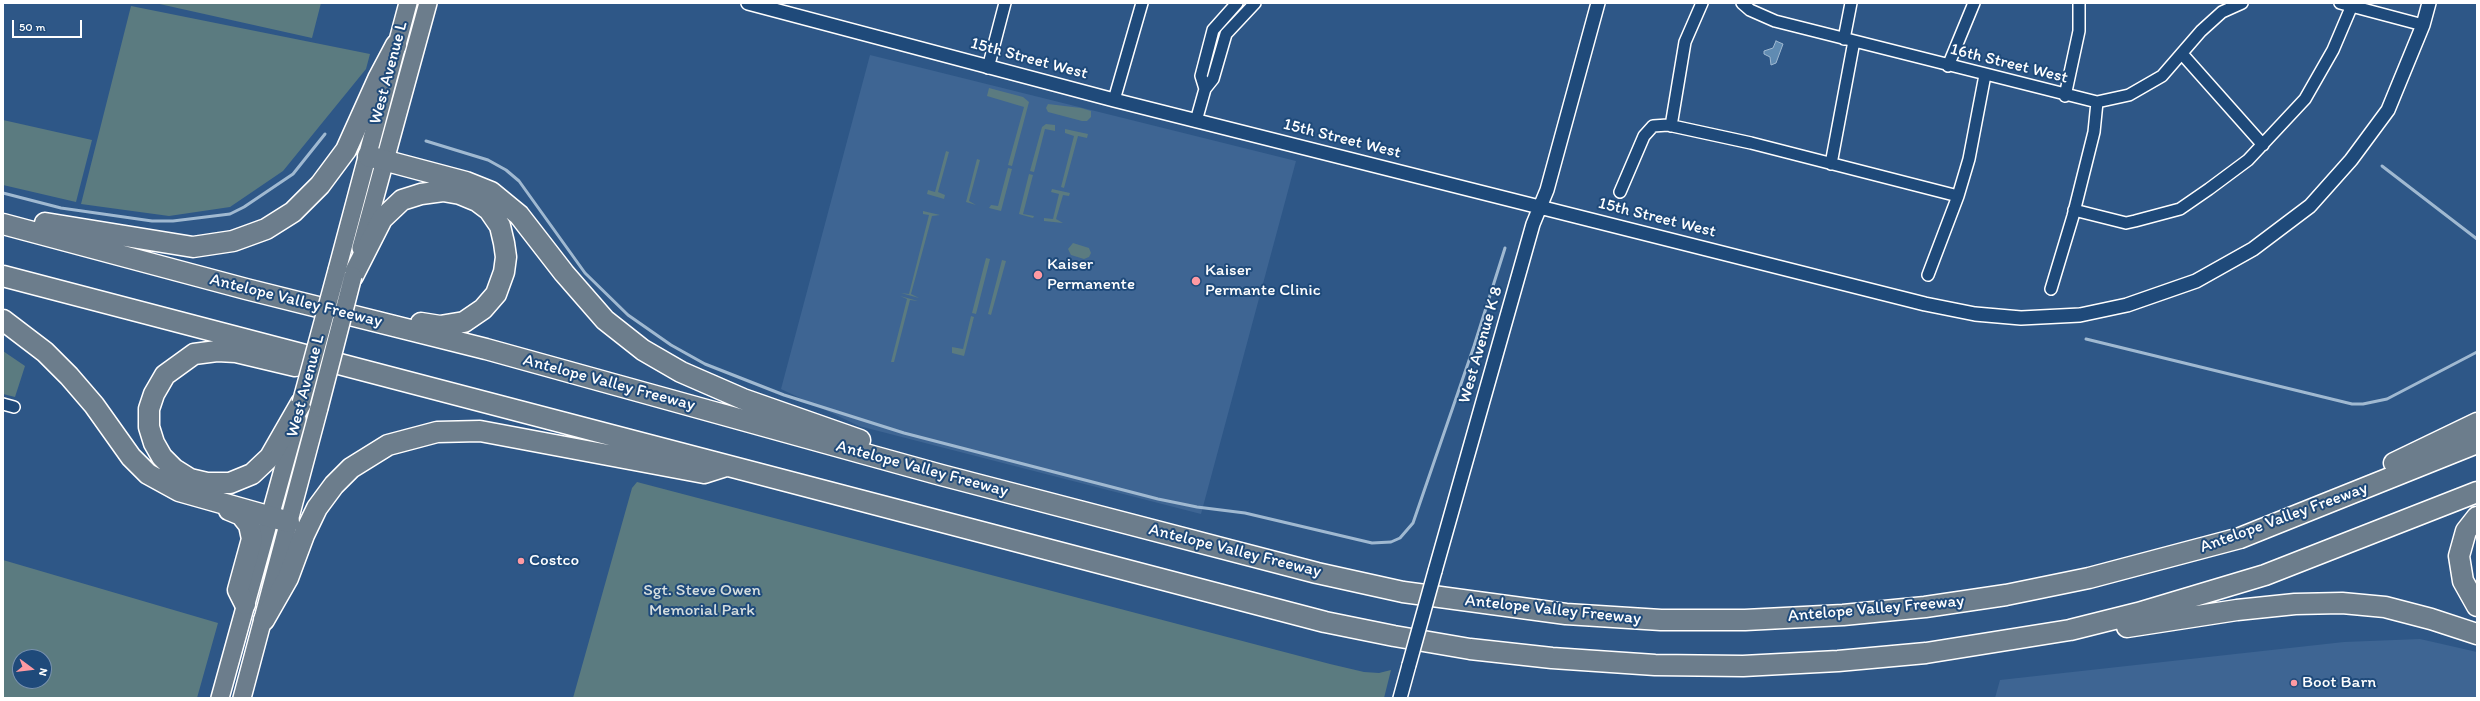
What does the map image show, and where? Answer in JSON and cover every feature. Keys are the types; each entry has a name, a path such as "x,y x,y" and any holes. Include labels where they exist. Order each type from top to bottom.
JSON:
{"highway":[{"path":"3,217 193,247 233,241 266,229 293,212 320,185 346,150 378,79 396,45"},
{"path":"376,159 466,182 491,192 519,215 564,273 606,320 643,350 681,372 743,399 903,455 941,475"},
{"path":"246,289 288,292 405,320 440,326 464,322 483,309 496,294 504,272 506,257 500,226 489,210 477,201 460,194 443,191 421,194 402,200 382,219 345,273"},
{"name":"Antelope Valley Freeway","path":"3,224 246,289 486,349 941,475 1310,571 1403,592 1551,612 1661,620 1745,620 1842,615 1925,607 2006,595 2089,578 2240,538 2477,443"},
{"path":"3,276 1325,622 1470,649 1552,658 1655,664 1743,666 1838,661 1919,654 2070,630 2138,613 2265,575 2477,492"},
{"path":"3,320 39,348 69,376 94,405 131,457 148,474 179,492 279,519"},
{"path":"310,406 270,457 252,474 230,483 207,483 190,480 174,469 162,457 154,443 149,427 149,409 154,394 165,375 194,354 217,351 236,352 360,380 416,384"},
{"path":"2371,486 2387,466 2477,423"},
{"path":"264,620 288,578 304,535 317,508 334,485 351,468 388,445 436,432 480,431 704,473 728,465"},
{"path":"215,502 241,515 249,525 252,539 238,590 245,604"},
{"path":"2477,517 2466,531 2459,556 2463,581 2477,606"},
{"path":"2070,630 2095,632 2237,610 2295,604 2342,603 2385,607 2431,619 2477,634"}],"main road":[{"name":"West Avenue L","path":"376,159 396,45 408,3"},
{"name":"West Avenue L","path":"220,698 245,604 279,519 376,159 428,3"},
{"name":"West Avenue L","path":"242,698 264,620 279,519"}],"street":[{"name":"15th Street West","path":"748,3 988,68 1925,304 1975,314 2021,318 2080,315 2128,305 2196,281 2253,249 2310,206 2351,160 2388,110 2423,25 2430,3"},
{"path":"988,68 1005,3"},
{"path":"1114,100 1142,3"},
{"path":"1196,121 1205,89 1213,79 1226,34 1252,7 1236,3 1213,30 1200,76 1205,89"},
{"name":"West Avenue K 8","path":"1400,698 1533,224 1547,190 1598,3"},
{"path":"1672,126 1685,42 1702,3"},
{"name":"16th Street West","path":"1742,3 1750,10 1775,21 2065,96 2097,102 2129,95 2162,76 2201,31 2222,12 2242,3"},
{"path":"1831,164 1849,40 1851,3"},
{"path":"1948,66 1974,3"},
{"path":"2065,96 2079,31 2079,3"},
{"path":"2340,3 2352,4 2423,25"},
{"path":"2074,210 2126,223 2180,208 2248,160 2305,99 2333,50 2352,4"},
{"path":"2182,54 2263,145"},
{"path":"1928,275 1958,196 1969,159 1985,75"},
{"path":"2051,289 2074,210 2094,132 2097,102"},
{"path":"1620,192 1644,136 1653,126 1672,126 1751,143 1958,196"}],"shaded area":[{"path":"1776,41 1783,44 1776,63 1771,65 1770,57 1764,54 1764,51 1773,48"},
{"name":"Kaiser Permanente","path":"870,55 1296,161 1201,514 859,426 781,389"},
{"path":"2420,639 2477,652 2477,698 1995,698 2000,680 2344,642"}],"green space":[{"path":"155,3 321,3 312,38"},
{"path":"131,6 370,54 366,69 283,171 230,207 169,216 81,204"},
{"path":"989,88 1023,97 1029,102 1012,166 1008,165 1024,107 987,96"},
{"path":"1048,104 1081,108 1091,111 1091,117 1087,121 1082,121 1048,112 1046,108"},
{"path":"3,120 92,140 76,202 3,185"},
{"path":"1046,124 1055,125 1055,131 1045,129 1034,172 1030,171 1042,127"},
{"path":"1065,129 1088,134 1087,138 1078,136 1064,188 1061,187 1074,136 1065,133"},
{"path":"946,151 949,152 938,192 945,195 944,199 927,194 928,190 935,192"},
{"path":"977,159 980,160 969,201 976,205 966,202"},
{"path":"1008,168 1012,169 1001,211 989,208 991,205 998,206"},
{"path":"1029,174 1033,175 1023,214 1034,216 1033,218 1019,214"},
{"path":"1052,189 1070,193 1069,196 1063,195 1056,219 1063,223 1044,221 1044,218 1053,219 1059,194 1051,192"},
{"path":"923,211 940,215 932,216 911,294 919,298 901,293 909,294 929,215 923,214"},
{"path":"1073,243 1089,248 1091,253 1089,257 1084,259 1071,255 1068,249"},
{"path":"986,258 990,259 976,314 972,313"},
{"path":"1002,260 1006,261 991,315 988,314"},
{"path":"900,296 918,301 910,300 894,362 891,362 907,299"},
{"path":"971,316 974,317 964,356 952,353 952,347 963,349"},
{"path":"3,351 25,366 15,397 3,394"},
{"name":"Sgt. Steve Owen Memorial Park","path":"637,482 1330,664 1364,672 1379,673 1391,670 1384,698 573,698 632,488"},
{"path":"3,560 218,623 197,698 3,698"}],"waterway":[{"path":"3,193 61,208 152,221 173,221 230,214 244,207 293,174 325,134"},
{"path":"426,141 488,160 506,170 519,181 585,273 628,315 671,345 705,364 784,395 904,433 1158,499 1197,507 1245,513 1372,543 1391,542 1400,538 1413,523 1474,346 1505,248"},
{"path":"2382,166 2477,239"},
{"path":"2086,339 2352,404 2363,404 2387,399 2477,352"}],"place":[{"name":"Kaiser Permanente","path":"1038,275"},
{"name":"Kaiser Permante Clinic","path":"1196,281"},
{"name":"Costco","path":"521,561"},
{"name":"Boot Barn","path":"2294,683"}]}
